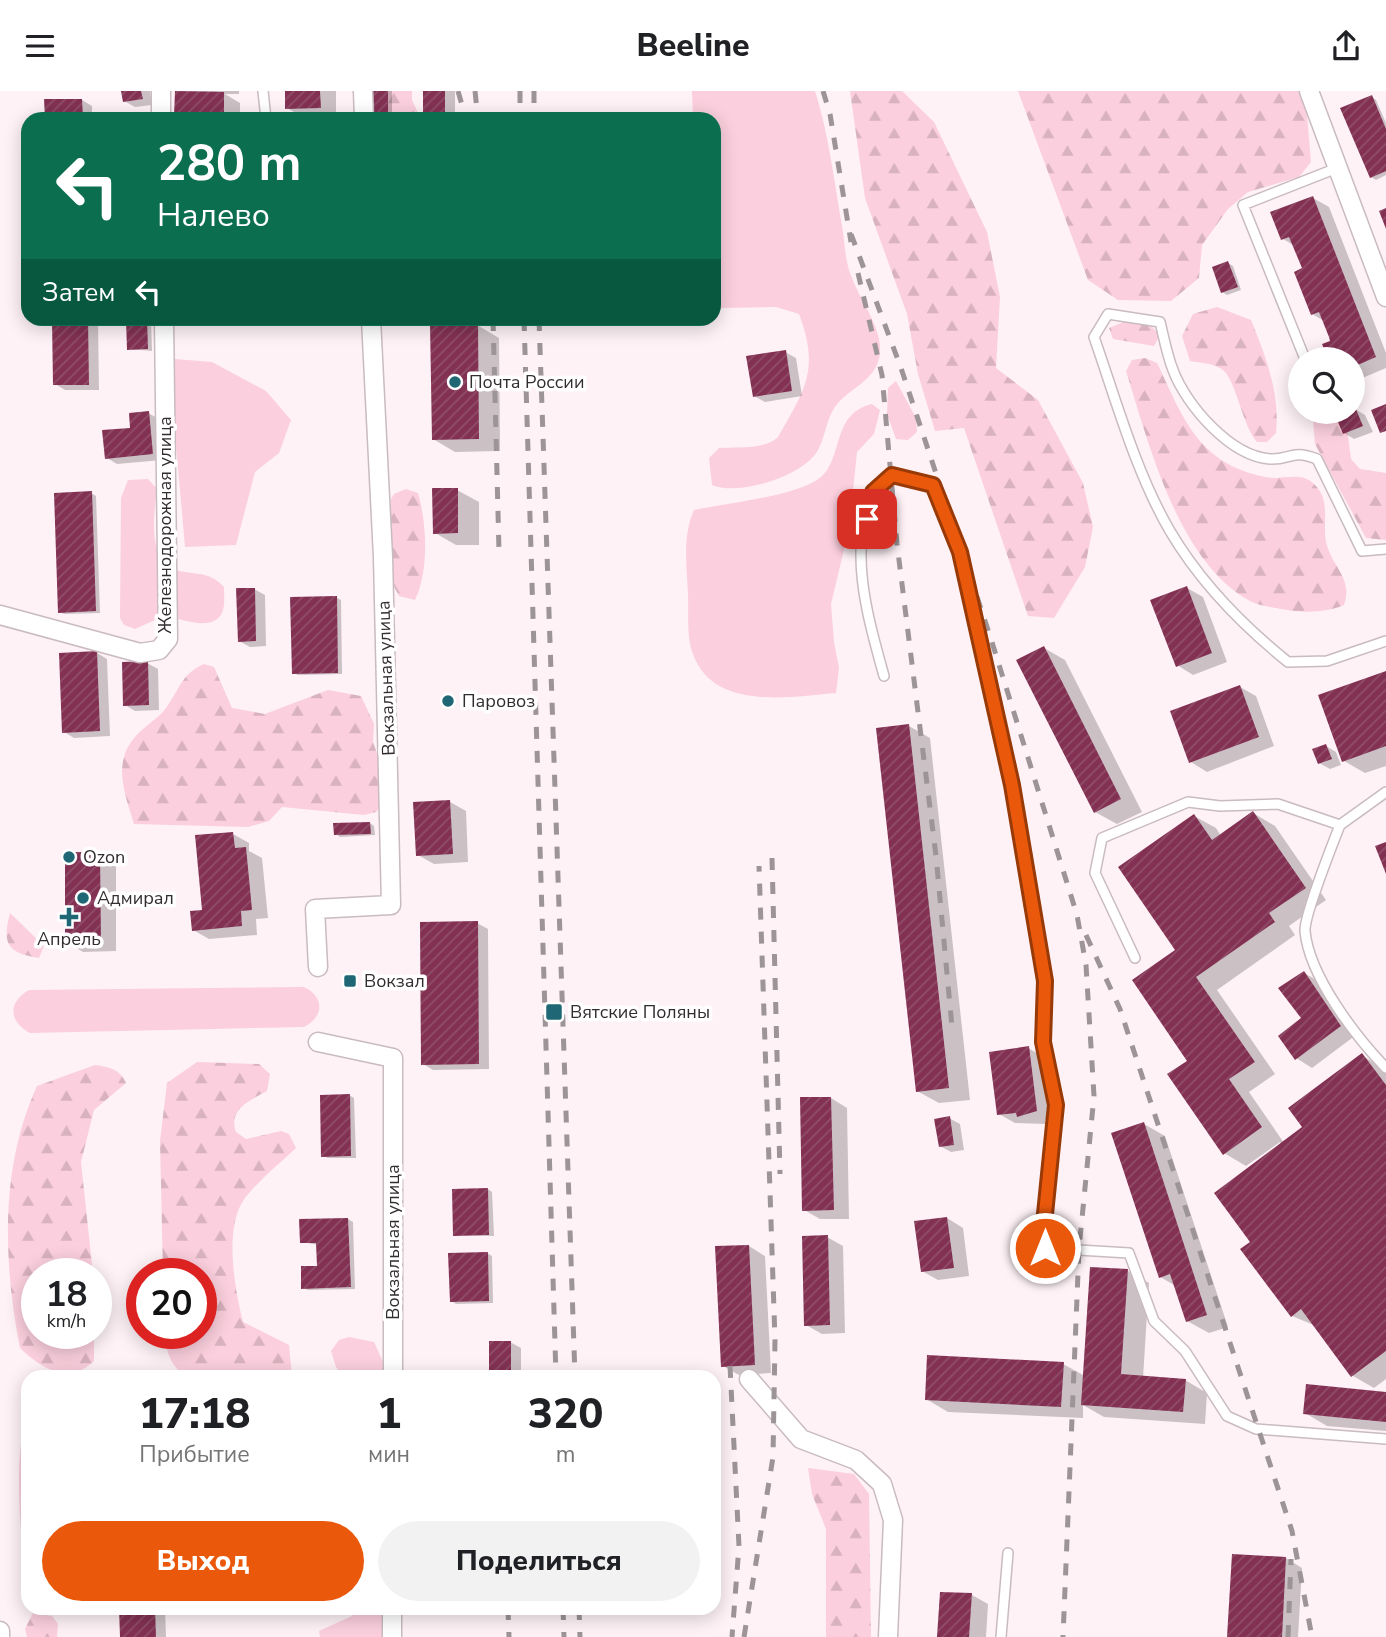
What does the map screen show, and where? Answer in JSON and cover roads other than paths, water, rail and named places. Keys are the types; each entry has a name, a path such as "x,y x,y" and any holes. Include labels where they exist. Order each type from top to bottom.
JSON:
{"street":[{"path":"161,91 161,112"},
{"path":"363,91 364,112"},
{"path":"1309,91 1386,296"},
{"name":"Железнодорожная улица","path":"0,615 140,653 159,650 168,639 164,326"},
{"name":"Вокзальная улица","path":"318,967 315,909 391,905 383,570 371,326"},
{"name":"Вокзальная улица","path":"318,1042 393,1058 393,1370"},
{"path":"749,1379 801,1439 856,1460 882,1484 893,1520 888,1637"},
{"path":"392,1615 392,1637"},
{"path":"0,1631 0,1637"}],"lane":[{"path":"263,91 265,112"},
{"path":"1300,347 1243,205 1337,168"},
{"path":"1386,549 1362,551 1317,459 1299,452 1271,459 1240,450 1200,416 1173,371 1160,322 1108,314 1094,337 1130,440 1169,528 1191,564 1257,638 1288,662 1327,661 1386,641"},
{"path":"884,676 866,611 860,546 873,492 892,475 933,485 960,552 1012,785 1045,981 1043,1042 1056,1105 1045,1214 1045,1248 1129,1253 1154,1321 1185,1351 1227,1416 1256,1429 1386,1439"},
{"path":"1386,792 1340,825 1305,930 1319,975 1350,1027 1386,1068"},
{"path":"1135,958 1095,873 1102,838 1188,802 1220,806 1278,804 1340,825"},
{"path":"1001,1637 1008,1553"}],"railway":[{"path":"458,91 464,112"},
{"path":"475,91 477,112"},
{"path":"520,91 520,112"},
{"path":"534,91 534,112"},
{"path":"823,91 830,114 851,242"},
{"path":"851,234 901,368 991,639 1077,915 1086,965 1094,1096 1079,1249 1063,1637"},
{"path":"858,273 882,375 897,544 936,856 952,1027"},
{"path":"493,326 499,551"},
{"path":"524,326 556,1370"},
{"path":"539,326 575,1370"},
{"path":"772,858 780,1174"},
{"path":"744,1637 773,1457 775,1340 759,866"},
{"path":"1086,935 1120,1009 1292,1531 1312,1637"},
{"path":"730,1366 739,1546 732,1637"},
{"path":"1288,1637 1291,1559"},
{"path":"508,1615 509,1637"},
{"path":"563,1615 564,1637"},
{"path":"579,1615 580,1637"}],"place":[{"name":"Почта России","path":"455,382"},
{"name":"Паровоз","path":"448,701"},
{"name":"Ozon","path":"69,857"},
{"name":"Адмирал","path":"83,898"},
{"name":"Апрель","path":"69,917"},
{"name":"Вокзал","path":"350,981"},
{"name":"Вятские Поляны","path":"554,1012"}]}
